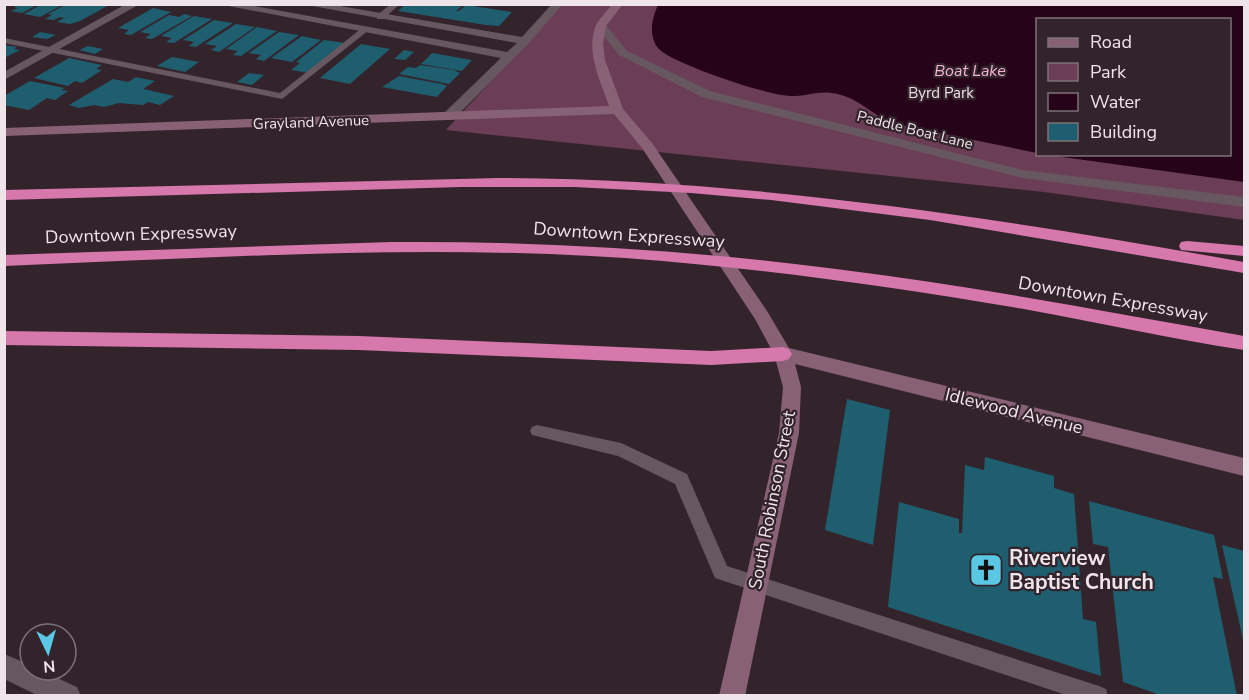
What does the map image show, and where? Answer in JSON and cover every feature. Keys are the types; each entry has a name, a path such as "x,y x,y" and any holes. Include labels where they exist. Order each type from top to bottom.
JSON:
{"highway":[{"path":"4,195 470,182 612,184 763,195 897,211 1082,238 1245,268"},
{"path":"1082,238 1245,251"},
{"name":"Downtown Expressway","path":"4,261 352,247 494,247 623,253 754,265 904,284 1245,343"},
{"path":"4,338 359,343 711,358 783,354"}],"street":[{"path":"4,77 135,4"},
{"path":"223,4 509,56"},
{"path":"306,4 525,41"},
{"path":"448,117 525,41 558,4"},
{"path":"601,26 618,4"},
{"name":"South Robinson Street","path":"601,26 597,44 599,60 617,110 647,146 761,315 783,354 792,387 791,423 732,696"},
{"name":"Paddle Boat Lane","path":"601,26 623,53 706,94 1023,174 1245,202"},
{"name":"Grayland Avenue","path":"4,132 617,110"},
{"name":"Idlewood Avenue","path":"783,354 1245,467"},
{"path":"4,666 68,696"}],"lane":[{"path":"380,17 396,4"},
{"path":"4,40 282,96 365,30"},
{"path":"537,431 621,450 681,479 721,572 1099,696"}],"green space":[{"name":"Byrd Park","path":"562,5 1244,5 1244,220 1044,192 446,130"}],"water":[{"name":"Boat Lake","path":"658,5 1241,5 1244,7 1244,182 1055,156 1231,156 1231,18 1036,18 1036,153 891,123 840,94 779,95 700,70 658,48 653,38 654,15"}],"building":[{"path":"18,4 39,4 22,13 11,11 18,8 14,7"},
{"path":"42,4 64,4 40,17 24,14"},
{"path":"67,4 111,4 70,24 57,22 64,18 60,17 54,20 45,19 52,15 48,14"},
{"path":"406,4 460,4 463,5 456,11 466,5 512,12 499,26 398,11"},
{"path":"153,8 171,12 131,35 124,34 129,30 118,28"},
{"path":"184,14 192,16 152,39 145,38 151,34 140,32 169,15 179,17"},
{"path":"194,16 212,19 174,43 166,42 172,38 161,36"},
{"path":"214,20 233,23 196,47 189,46 194,42 183,40"},
{"path":"236,24 255,27 219,52 211,50 217,46 205,44"},
{"path":"257,27 277,31 241,56 233,55 238,51 226,49"},
{"path":"40,32 56,35 47,39 32,37"},
{"path":"279,32 299,35 264,61 256,59 261,55 249,53"},
{"path":"302,36 321,40 292,62 271,58"},
{"path":"324,40 345,43 309,73 291,70 300,63 296,62"},
{"path":"361,44 390,49 350,84 320,78"},
{"path":"4,45 17,47 14,49 20,50 4,58"},
{"path":"88,46 103,49 95,54 79,50"},
{"path":"404,50 414,52 405,60 394,59"},
{"path":"432,53 472,60 462,71 421,64"},
{"path":"172,57 199,62 185,72 157,66"},
{"path":"69,58 102,65 96,69 102,70 82,83 75,81 68,86 34,78"},
{"path":"420,65 460,73 449,84 399,74 408,67 416,68"},
{"path":"249,73 264,75 252,85 237,82"},
{"path":"399,76 447,86 437,97 382,87"},
{"path":"136,77 155,81 143,89 174,96 160,105 148,102 143,105 119,103 104,107 94,105 79,108 69,105 113,79 128,82"},
{"path":"30,81 65,88 61,90 68,91 55,100 47,98 29,110 4,105 4,96"},
{"path":"847,399 890,410 873,545 825,530"},
{"name":"Riverview Baptist Church","path":"985,457 1054,476 1054,488 1074,494 1083,619 1096,622 1101,676 888,607 899,502 959,519 959,533 962,533 965,465 984,470"},
{"path":"1089,501 1214,535 1223,579 1213,577 1237,696 1163,696 1123,682 1108,547 1093,544"},
{"path":"1222,545 1244,551 1244,644"}],"place":[{"name":"Riverview Baptist Church","path":"986,570"}]}
